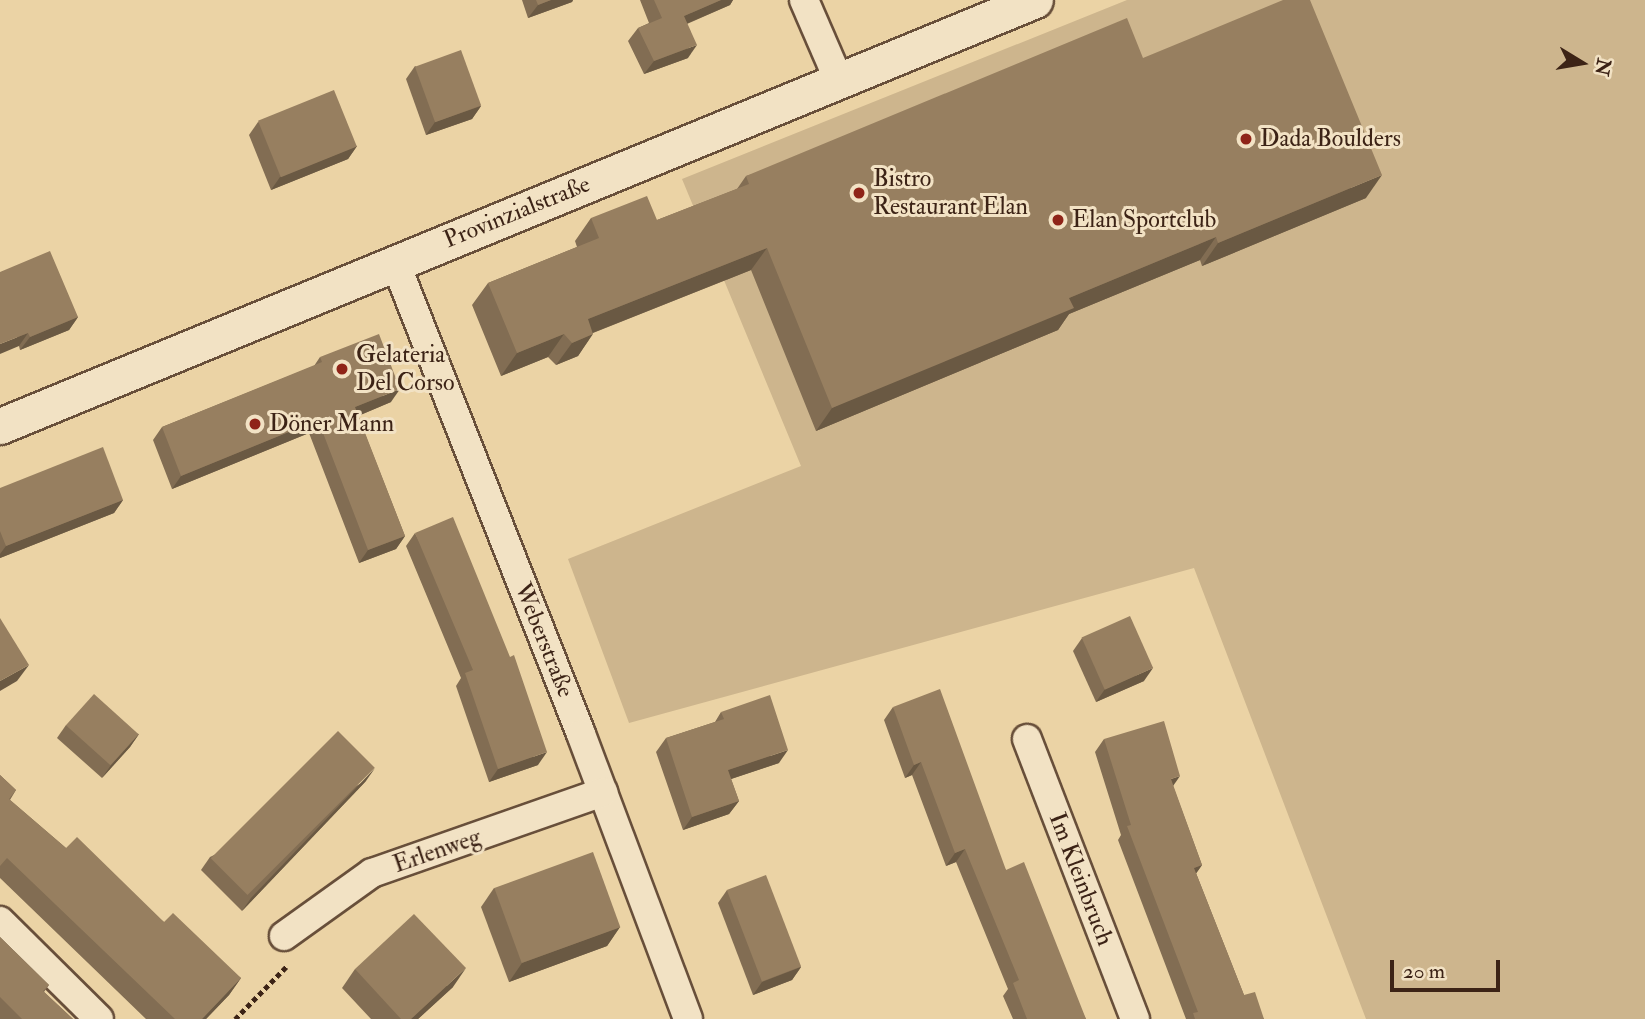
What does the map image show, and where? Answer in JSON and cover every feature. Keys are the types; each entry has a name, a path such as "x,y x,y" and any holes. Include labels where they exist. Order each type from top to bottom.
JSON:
{"street":[{"path":"804,0 839,81"},
{"name":"Provinzialstraße","path":"0,426 1035,0"},
{"name":"Weberstraße","path":"395,262 603,792 688,1019"},
{"name":"Im Kleinbruch","path":"1027,739 1135,1019"},
{"name":"Erlenweg","path":"284,936 372,873 603,792"},
{"path":"0,921 99,1019"}],"path":[{"path":"235,1019 294,959 284,936"}],"shaded area":[{"path":"1127,0 1645,0 1645,1019 1366,1019 1194,568 629,723 568,559 801,466 682,179"}],"building":[{"path":"536,0 551,0 538,5"},
{"path":"654,0 721,0 684,16 697,45 654,61 638,28 662,18"},
{"name":"Elan Sportclub","path":"1283,0 1310,0 1382,175 1218,243 1216,237 1069,298 1074,308 832,408 767,248 588,319 593,334 572,343 564,334 517,353 488,283 599,238 591,218 647,196 657,220 749,184 746,176 1127,18 1143,58"},
{"path":"461,50 481,105 435,122 415,67"},
{"path":"334,90 357,147 281,177 258,121"},
{"path":"50,251 78,317 30,337 28,333 0,344 0,272"},
{"path":"379,334 400,389 355,407 405,536 368,550 318,420 181,476 162,427 322,362 320,357"},
{"path":"103,447 123,500 6,546 0,531 0,488"},
{"path":"453,517 510,657 514,655 547,752 498,769 465,673 473,670 415,533"},
{"path":"1130,616 1153,668 1105,690 1082,638"},
{"path":"0,618 29,665 0,681"},
{"path":"940,689 1006,870 1024,862 1086,1019 1027,1019 1013,983 1019,980 965,849 955,853 921,762 914,765 893,707"},
{"path":"94,694 139,734 110,765 66,725"},
{"path":"770,695 788,750 728,770 739,801 692,817 666,738 724,719 721,712"},
{"path":"1164,721 1180,776 1171,779 1202,865 1194,868 1244,995 1255,992 1264,1019 1195,1019 1193,1013 1198,1012 1127,826 1131,825 1104,739"},
{"path":"338,731 375,768 247,895 211,858"},
{"path":"0,775 16,790 9,799 66,848 77,837 164,922 173,913 241,978 202,1019 175,1019 7,858 0,866"},
{"path":"593,852 620,927 522,963 494,888"},
{"path":"766,875 801,966 762,982 727,890"},
{"path":"414,914 466,968 411,1019 401,1019 355,969"},
{"path":"0,937 49,985 43,991 73,1019 22,1019 0,997"}],"place":[{"name":"Dada Boulders","path":"1246,139"},
{"name":"Bistro Restaurant Elan","path":"859,193"},
{"name":"Elan Sportclub","path":"1058,220"},
{"name":"Gelateria Del Corso","path":"342,369"},
{"name":"Döner Mann","path":"255,424"}]}
